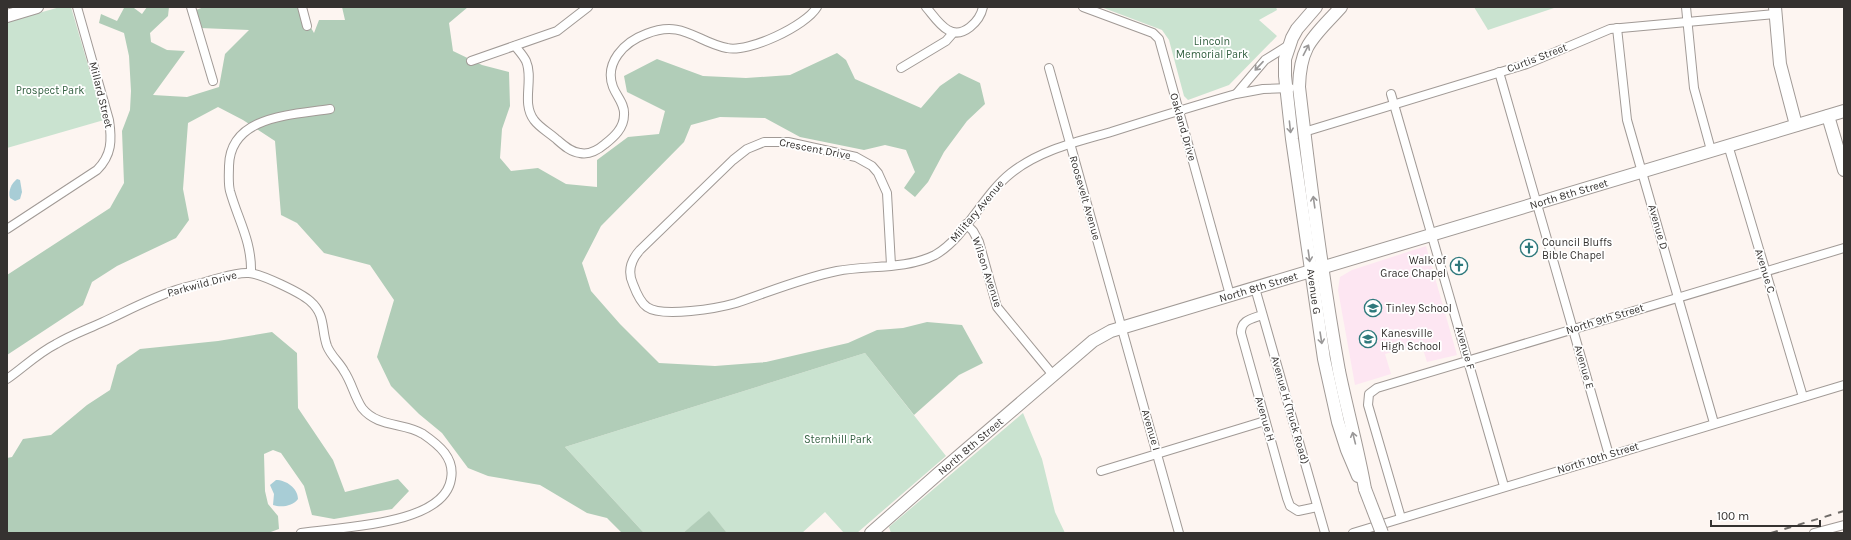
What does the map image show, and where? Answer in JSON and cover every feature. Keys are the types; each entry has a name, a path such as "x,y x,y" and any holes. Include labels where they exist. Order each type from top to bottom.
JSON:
{"street":[{"path":"7,16 37,7"},
{"name":"Millard Street","path":"7,229 89,176 103,164 109,152 112,139 109,120 77,7"},
{"path":"191,7 213,81"},
{"path":"302,7 307,26"},
{"path":"471,61 557,31 588,7"},
{"path":"515,46 526,62 528,70 529,108 534,120 569,149 588,154 599,149 621,128 624,108 612,85 611,68 614,60 621,50 637,38 658,30 673,30 692,34 720,47 738,49 748,47 799,25 811,16 817,7"},
{"path":"926,7 944,27 954,33"},
{"path":"901,68 946,41 954,33 969,28 979,18 983,7"},
{"name":"Oakland Drive","path":"1083,7 1153,33 1157,36 1230,295"},
{"name":"Avenue G","path":"1316,7 1297,29 1290,44 1284,68 1286,88 1311,272 1324,359 1333,403 1347,450 1365,489 1382,533"},
{"name":"Avenue G","path":"1341,7 1306,49 1301,63 1299,88 1304,132 1339,370 1365,489"},
{"path":"1686,7 1694,88 1711,150"},
{"path":"1775,11 1781,71 1796,125"},
{"name":"Curtis Street","path":"1304,132 1544,57 1602,31 1617,28 1687,22 1775,11"},
{"name":"Avenue D","path":"1617,28 1627,120 1714,423"},
{"path":"1236,94 1264,60 1290,44"},
{"name":"Roosevelt Avenue","path":"1049,68 1122,328"},
{"name":"Avenue E","path":"1499,72 1609,455"},
{"name":"Military Avenue","path":"635,289 643,303 650,309 687,312 736,303 835,271 856,267 891,265 918,261 935,254 952,241 989,194 1011,173 1040,155 1070,144 1236,94 1263,89 1299,88"},
{"name":"Avenue F","path":"1391,94 1504,486"},
{"path":"251,273 249,243 229,186 229,161 232,148 244,131 261,122 288,115 330,110"},
{"name":"North 8th Street","path":"871,533 1052,375 1093,341 1111,331 1844,111"},
{"path":"1828,116 1844,170"},
{"name":"Crescent Drive","path":"635,289 631,278 630,268 634,257 640,250 733,160 754,145 777,141 788,142 856,157 868,163 878,172 887,193 891,265"},
{"name":"Avenue C","path":"1728,145 1803,397"},
{"name":"Wilson Avenue","path":"966,224 973,231 979,242 997,307 1052,375"},
{"name":"North 9th Street","path":"1401,518 1368,405 1369,394 1377,388 1844,248"},
{"name":"Parkwild Drive","path":"7,379 54,344 158,297 176,290 230,276 251,273 265,277 310,301 321,316 329,350 345,372 357,400 364,410 379,421 405,426 422,434 442,449 449,458 452,467 451,483 445,495 433,505 422,511 385,522 300,533"},
{"name":"Avenue H (Truck Road)","path":"1255,288 1325,533"},
{"name":"Avenue H","path":"1262,316 1245,321 1242,326 1241,333 1288,503 1298,511 1317,507"},
{"name":"Avenue I","path":"1122,328 1179,533"},
{"name":"North 10th Street","path":"1353,533 1504,486 1844,385"},
{"path":"1102,471 1265,421"},
{"path":"1814,533 1844,525"}],"shaded area":[{"path":"1426,246 1457,355 1427,362 1421,343 1385,354 1391,374 1355,385 1338,290 1340,277 1352,270"}],"green space":[{"name":"Prospect Park","path":"60,7 71,7 104,120 7,148 7,22"},
{"path":"147,7 169,7 168,16 150,33 151,42 167,50 185,51 153,95 187,97 219,87 225,54 249,30 200,28 196,10 204,7 299,7 314,33 319,20 345,20 342,7 468,7 449,23 453,51 482,65 509,72 510,106 502,129 500,158 511,171 538,168 566,184 597,187 597,160 628,137 659,134 665,111 627,92 624,76 657,59 703,76 746,78 790,75 837,53 846,60 855,79 921,108 940,86 959,73 980,83 985,104 967,121 944,152 928,182 915,197 904,188 915,172 906,150 885,145 864,150 800,137 765,118 720,117 691,125 684,142 601,226 582,263 591,291 620,324 659,363 715,366 766,362 848,343 877,330 903,328 927,322 962,325 983,363 959,375 914,415 865,353 565,447 644,533 622,533 607,518 587,513 540,485 488,476 468,468 442,433 419,414 391,386 377,357 394,300 370,265 324,253 297,223 281,215 275,141 243,120 218,107 188,123 183,189 189,220 176,238 117,266 92,282 83,305 7,355 7,275 110,208 124,183 122,131 130,110 131,91 129,56 124,33 99,23 101,14 117,21 124,8 134,8 142,14"},
{"name":"Lincoln Memorial Park","path":"1101,7 1276,7 1277,10 1259,20 1277,36 1229,85 1188,100 1184,96 1169,40 1162,30"},
{"path":"1474,7 1557,7 1488,30"},
{"path":"272,332 297,353 298,408 333,460 345,492 398,479 409,491 392,509 334,519 312,515 304,486 281,453 273,450 264,454 265,491 268,504 278,516 279,529 268,533 7,533 7,458 12,457 23,439 51,435 87,405 110,390 117,365 140,349 218,341"},
{"name":"Sternhill Park","path":"865,353 946,456 857,533 844,533 825,512 802,533 727,533 709,512 683,533 644,533 565,447"},
{"path":"1023,413 1042,459 1055,512 1065,533 891,533 889,527"},
{"path":"709,511 727,533 683,533"}],"water":[{"path":"17,179 20,180 22,192 20,199 15,201 10,198 9,193 13,183"},
{"path":"276,480 284,481 291,485 296,491 298,499 287,506 273,505 274,494 270,485"}],"railway":[{"path":"1771,533 1844,511"}],"place":[{"name":"Council Bluffs Bible Chapel","path":"1529,248"},
{"name":"Walk of Grace Chapel","path":"1459,266"},
{"name":"Tinley School","path":"1373,308"},
{"name":"Kanesville High School","path":"1368,339"}]}
